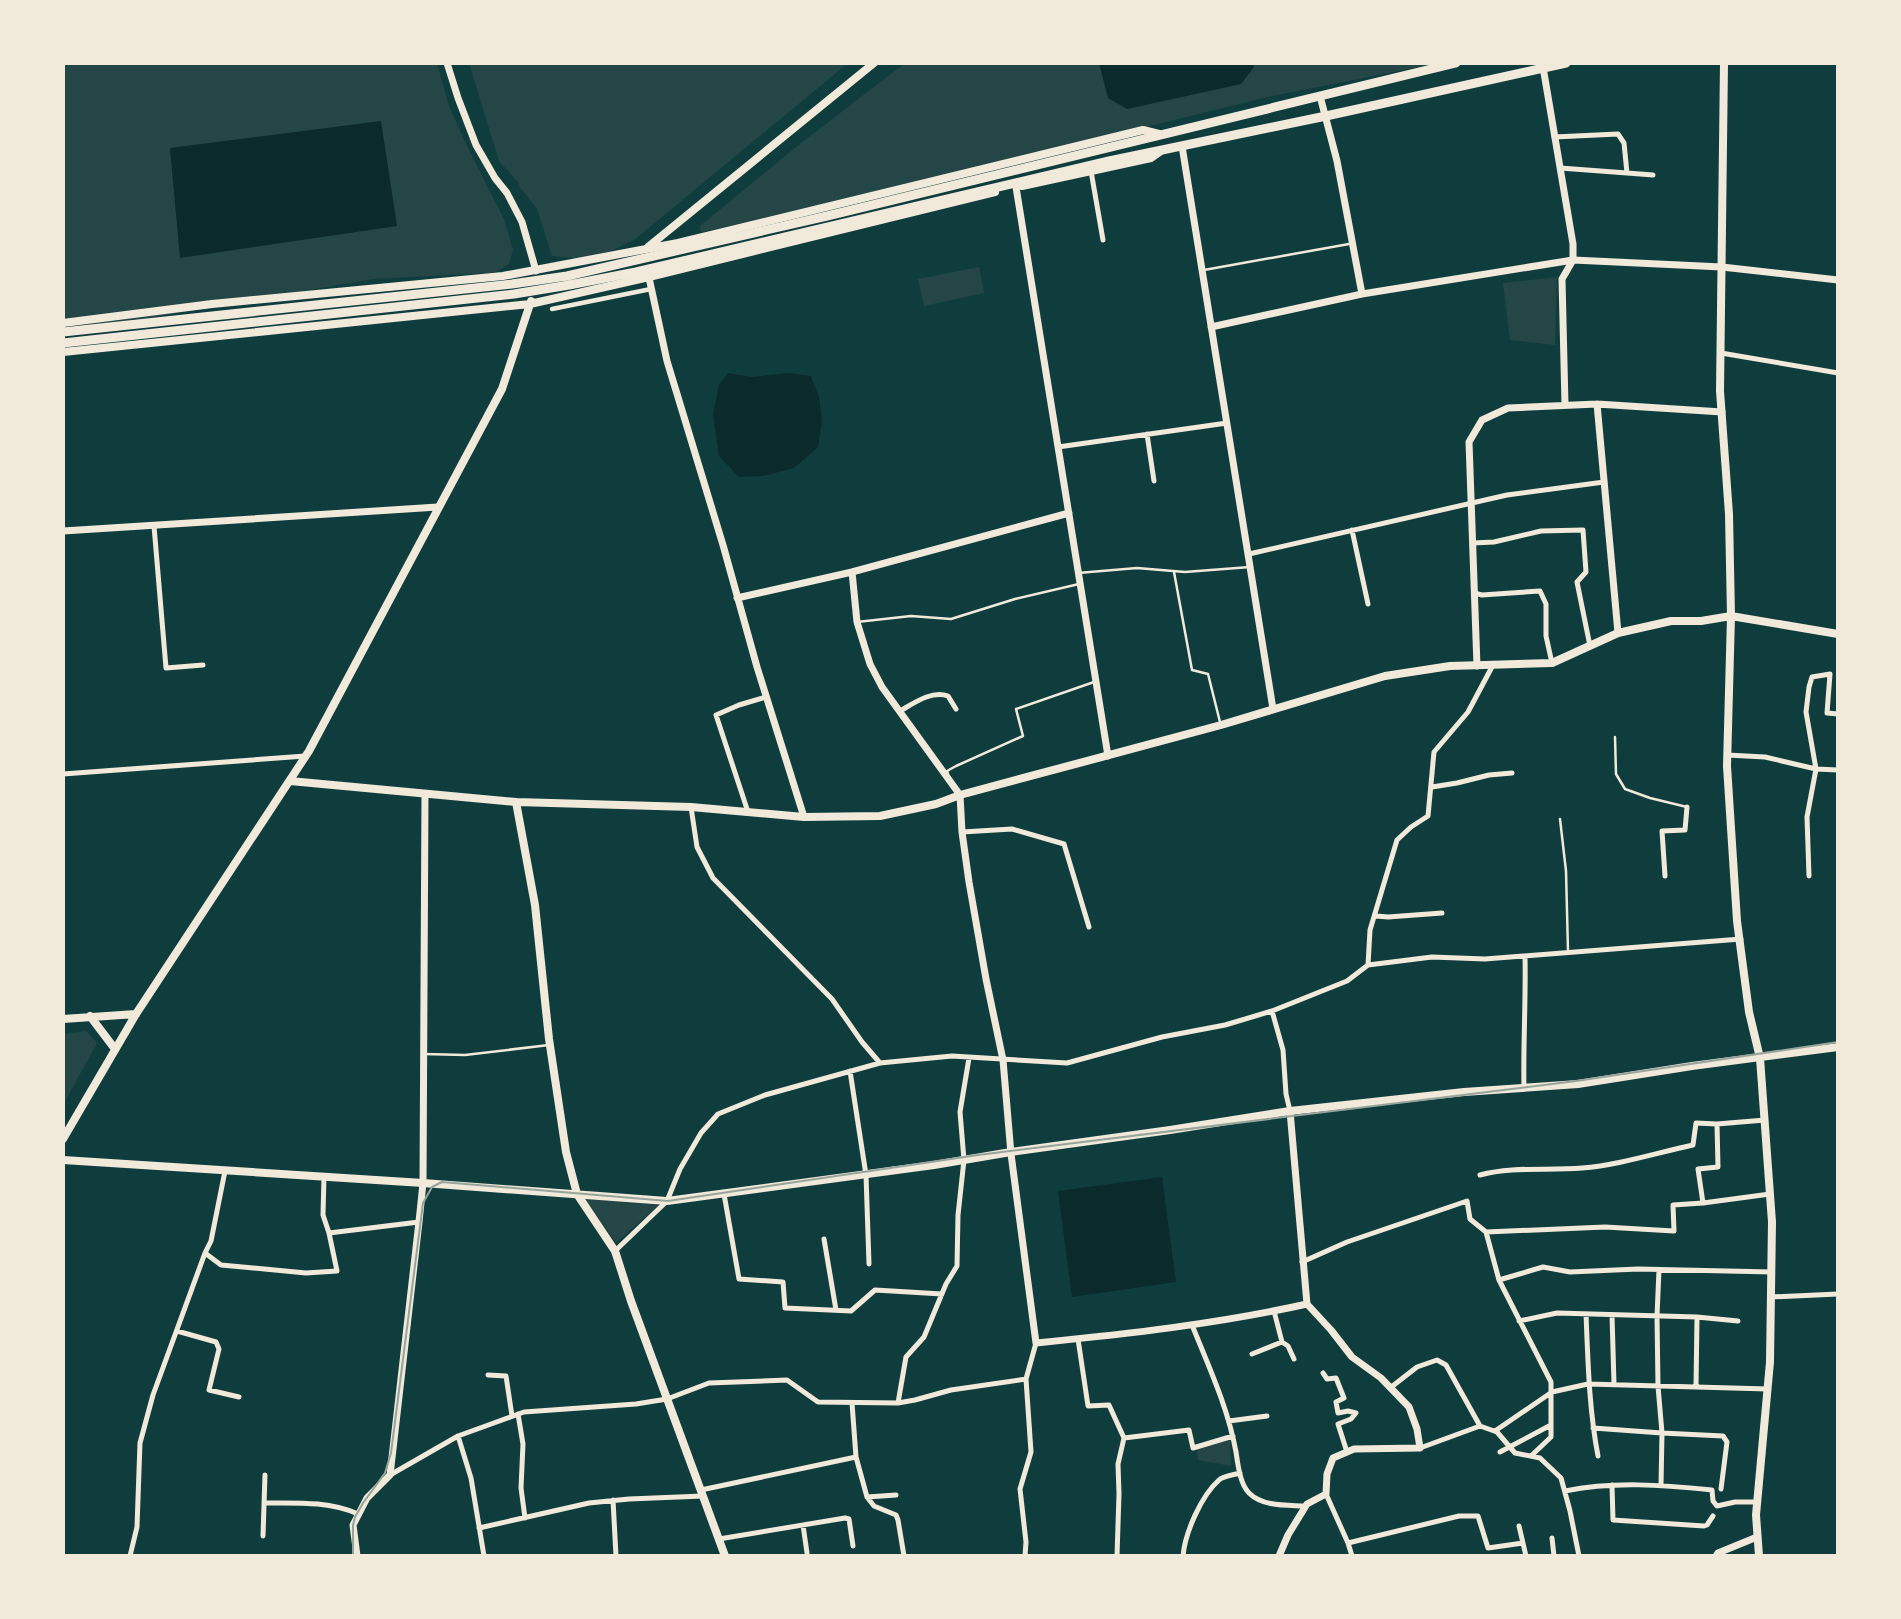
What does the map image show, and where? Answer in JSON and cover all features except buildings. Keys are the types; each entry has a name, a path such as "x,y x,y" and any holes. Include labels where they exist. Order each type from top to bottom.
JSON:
{"main road":[{"path":"646,249 874,63"},
{"path":"63,332 567,276 827,216 1456,63"},
{"path":"63,343 514,294 569,285 636,272 1109,161 1566,63"},
{"path":"1724,63 1720,391 1730,514 1731,617 1727,755 1737,921 1749,1012 1760,1058 1772,1222 1768,1389 1756,1515 1759,1556"},
{"path":"63,323 212,304 537,271 753,226 1143,130 1159,134"},
{"path":"63,352 530,304 1016,187 1151,158 1163,149"},
{"path":"63,1139 136,1014 318,735 502,389 530,304 537,271"},
{"path":"299,296 307,303 310,312 307,322 300,329"},
{"path":"290,781 516,802 691,807 804,817 880,816 936,804 960,795 1221,725 1385,676 1450,666 1552,663 1618,633 1671,621 1731,617 1838,634"},
{"path":"516,802 535,905 550,1045 566,1152 577,1194 615,1251 725,1556"},
{"path":"63,1019 136,1014"},
{"path":"89,1016 114,1049"},
{"path":"63,1160 667,1201 1290,1111 1464,1092 1578,1084 1838,1048"}],"street":[{"path":"447,63 476,145 495,178 508,193 522,222 537,271"},
{"path":"1543,67 1573,244 1573,260 1562,279 1565,405"},
{"path":"1320,96 1338,161 1362,294"},
{"path":"1555,137 1618,134 1624,143 1627,173"},
{"path":"1182,146 1273,709"},
{"path":"1560,168 1653,175"},
{"path":"1091,171 1103,240"},
{"path":"1016,187 1108,756"},
{"path":"646,249 651,289 667,361 804,817"},
{"path":"1211,327 1362,294 1573,260 1722,267 1838,280"},
{"path":"552,309 651,289"},
{"path":"1721,353 1838,373"},
{"path":"1597,404 1618,633"},
{"path":"1477,666 1469,442 1482,420 1508,408 1565,405 1597,404 1722,412"},
{"path":"1058,447 1227,423"},
{"path":"1147,434 1154,481"},
{"path":"1249,554 1507,495 1604,482"},
{"path":"63,531 439,507"},
{"path":"737,598 852,572 1069,513"},
{"path":"154,526 166,668 203,665"},
{"path":"1352,530 1368,604"},
{"path":"1473,543 1494,542 1541,531 1583,530 1586,572 1577,583 1590,646"},
{"path":"852,572 857,622 870,664 881,686 960,795 961,832 1003,1060 1011,1152 1035,1343 1026,1379 1031,1452 1020,1489 1025,1556"},
{"path":"1474,593 1482,595 1540,592 1546,604 1546,636 1552,663"},
{"path":"1368,965 1370,930 1397,840 1428,816 1434,752 1468,712 1493,665"},
{"path":"1809,876 1807,817 1816,769 1806,712 1812,677 1830,674 1827,713 1838,714"},
{"path":"900,712 940,693 948,696 956,709"},
{"path":"748,812 716,715 766,697"},
{"path":"1727,755 1765,758 1816,769 1838,770"},
{"path":"63,774 305,756"},
{"path":"1432,788 1512,772"},
{"path":"390,1475 423,1183 425,794"},
{"path":"691,807 697,847 713,878 832,999 880,1063"},
{"path":"1665,876 1662,831 1685,830 1686,807"},
{"path":"961,832 1012,828 1064,844 1089,927"},
{"path":"1376,916 1443,913"},
{"path":"615,1251 667,1201 680,1169 701,1133 718,1114 765,1095 850,1071 880,1063 953,1056 1067,1063 1272,1011 1347,981 1368,965 1432,957 1485,959 1741,939"},
{"path":"1524,1088 1525,956"},
{"path":"1272,1011 1283,1050 1307,1304 1352,1357 1381,1378 1409,1407 1420,1448"},
{"path":"898,1403 906,1357 923,1337 946,1284 957,1266 958,1215 964,1160 960,1112 969,1058"},
{"path":"850,1071 866,1174 869,1264"},
{"path":"1480,1175 1497,1170 1578,1168 1609,1164 1693,1145 1696,1123 1765,1120"},
{"path":"1703,1203 1699,1169 1718,1167 1717,1124"},
{"path":"130,1556 137,1527 140,1443 153,1395 211,1241 226,1171"},
{"path":"205,1252 220,1265 306,1273 337,1271 323,1215 324,1177"},
{"path":"724,1194 739,1279 783,1282 785,1308 851,1311 875,1290 943,1294"},
{"path":"1486,1233 1605,1227 1674,1231 1674,1205 1770,1194"},
{"path":"1302,1262 1347,1242 1467,1201 1470,1219 1486,1233 1499,1280 1551,1382 1551,1437 1531,1456"},
{"path":"329,1233 419,1222"},
{"path":"824,1239 836,1310"},
{"path":"1499,1280 1543,1267 1570,1272 1772,1272"},
{"path":"1659,1270 1657,1316 1662,1433 1661,1485"},
{"path":"1771,1297 1838,1294"},
{"path":"1035,1343 1192,1325 1307,1304"},
{"path":"1274,1311 1282,1342 1288,1346 1294,1359"},
{"path":"1519,1321 1557,1313 1697,1317 1738,1321"},
{"path":"1586,1314 1588,1384 1598,1456"},
{"path":"1612,1315 1614,1384"},
{"path":"1696,1387 1697,1317"},
{"path":"1192,1325 1223,1401 1240,1473 1248,1492 1265,1503 1305,1506"},
{"path":"177,1331 216,1342 219,1349 209,1390 239,1396"},
{"path":"1079,1339 1088,1406 1110,1405 1124,1438 1118,1464 1117,1556"},
{"path":"1252,1354 1282,1342"},
{"path":"1390,1388 1417,1367 1437,1360 1446,1365 1480,1426"},
{"path":"1323,1373 1327,1379 1336,1378 1344,1398 1336,1402 1338,1413 1356,1413 1351,1419 1338,1424 1347,1452"},
{"path":"488,1375 506,1376 523,1444 521,1488 525,1518"},
{"path":"357,1556 353,1525 367,1498 390,1475 458,1436 524,1412 636,1404 667,1399 709,1383 787,1380 818,1402 898,1403 951,1390 1026,1379"},
{"path":"1495,1431 1552,1392 1588,1384 1768,1389"},
{"path":"852,1403 856,1457 867,1497 874,1506 895,1515 904,1556"},
{"path":"1229,1421 1267,1416"},
{"path":"1500,1452 1551,1424"},
{"path":"1352,1556 1326,1494 1327,1474 1334,1458 1353,1449 1420,1448 1480,1426 1495,1431 1515,1453 1541,1458 1561,1478 1579,1556"},
{"path":"1592,1428 1723,1436 1727,1441 1721,1489"},
{"path":"1124,1438 1189,1430 1193,1448 1233,1436"},
{"path":"458,1436 471,1478 484,1556"},
{"path":"479,1528 589,1503 702,1493 856,1457"},
{"path":"1183,1556 1184,1543 1200,1505 1220,1478 1240,1473"},
{"path":"263,1536 265,1475"},
{"path":"1565,1491 1593,1485 1661,1485 1712,1490 1713,1502 1717,1506 1735,1502 1757,1502"},
{"path":"1612,1485 1613,1520 1704,1526 1713,1516"},
{"path":"1279,1556 1305,1506 1326,1494"},
{"path":"867,1497 896,1495"},
{"path":"613,1500 616,1556"},
{"path":"264,1503 313,1503 345,1508 358,1514"},
{"path":"1348,1543 1459,1516 1478,1516 1488,1548 1523,1543"},
{"path":"719,1539 847,1518 853,1546"},
{"path":"803,1525 807,1553"},
{"path":"1519,1525 1526,1556"},
{"path":"1716,1556 1757,1537"},
{"path":"1552,1538 1554,1556"}],"lane":[{"path":"1203,270 1353,243"},
{"path":"1079,573 1137,568 1174,572 1251,567"},
{"path":"1174,572 1192,670 1208,674 1221,725"},
{"path":"857,622 911,616 951,619 1015,599 1079,584"},
{"path":"948,777 947,771 956,766 1023,736 1016,709 1096,681"},
{"path":"1615,737 1616,774 1625,789 1686,807"},
{"path":"1560,819 1566,871 1568,953"},
{"path":"424,1054 465,1055 550,1045"}],"shaded area":[{"path":"63,63 437,63 449,106 504,219 513,250 509,264 491,273 373,279 155,317 63,329"},
{"path":"469,63 848,63 634,240 611,251 581,259 552,256 537,209 499,161"},
{"path":"905,63 1440,63 1272,96 798,212 701,232 700,226"},
{"path":"1099,63 1253,63 1254,67 1241,84 1127,109 1108,98"},
{"path":"381,121 397,226 180,258 170,148"},
{"path":"979,267 984,293 924,306 918,279"},
{"path":"1557,277 1555,345 1510,340 1503,283"},
{"path":"728,373 751,377 789,373 811,376 819,397 822,421 818,447 794,468 763,476 739,477 719,456 713,415 719,384"},
{"path":"86,1031 97,1043 63,1105 63,1034"},
{"path":"1162,1177 1176,1282 1072,1297 1058,1191"},
{"path":"584,1198 659,1205 616,1243"},
{"path":"1230,1438 1231,1466 1198,1460 1196,1447"}],"tram line":[{"path":"353,1556 355,1517 385,1473 391,1453 423,1203 432,1187 442,1182 668,1201 978,1155 1576,1081 1838,1042"}]}
